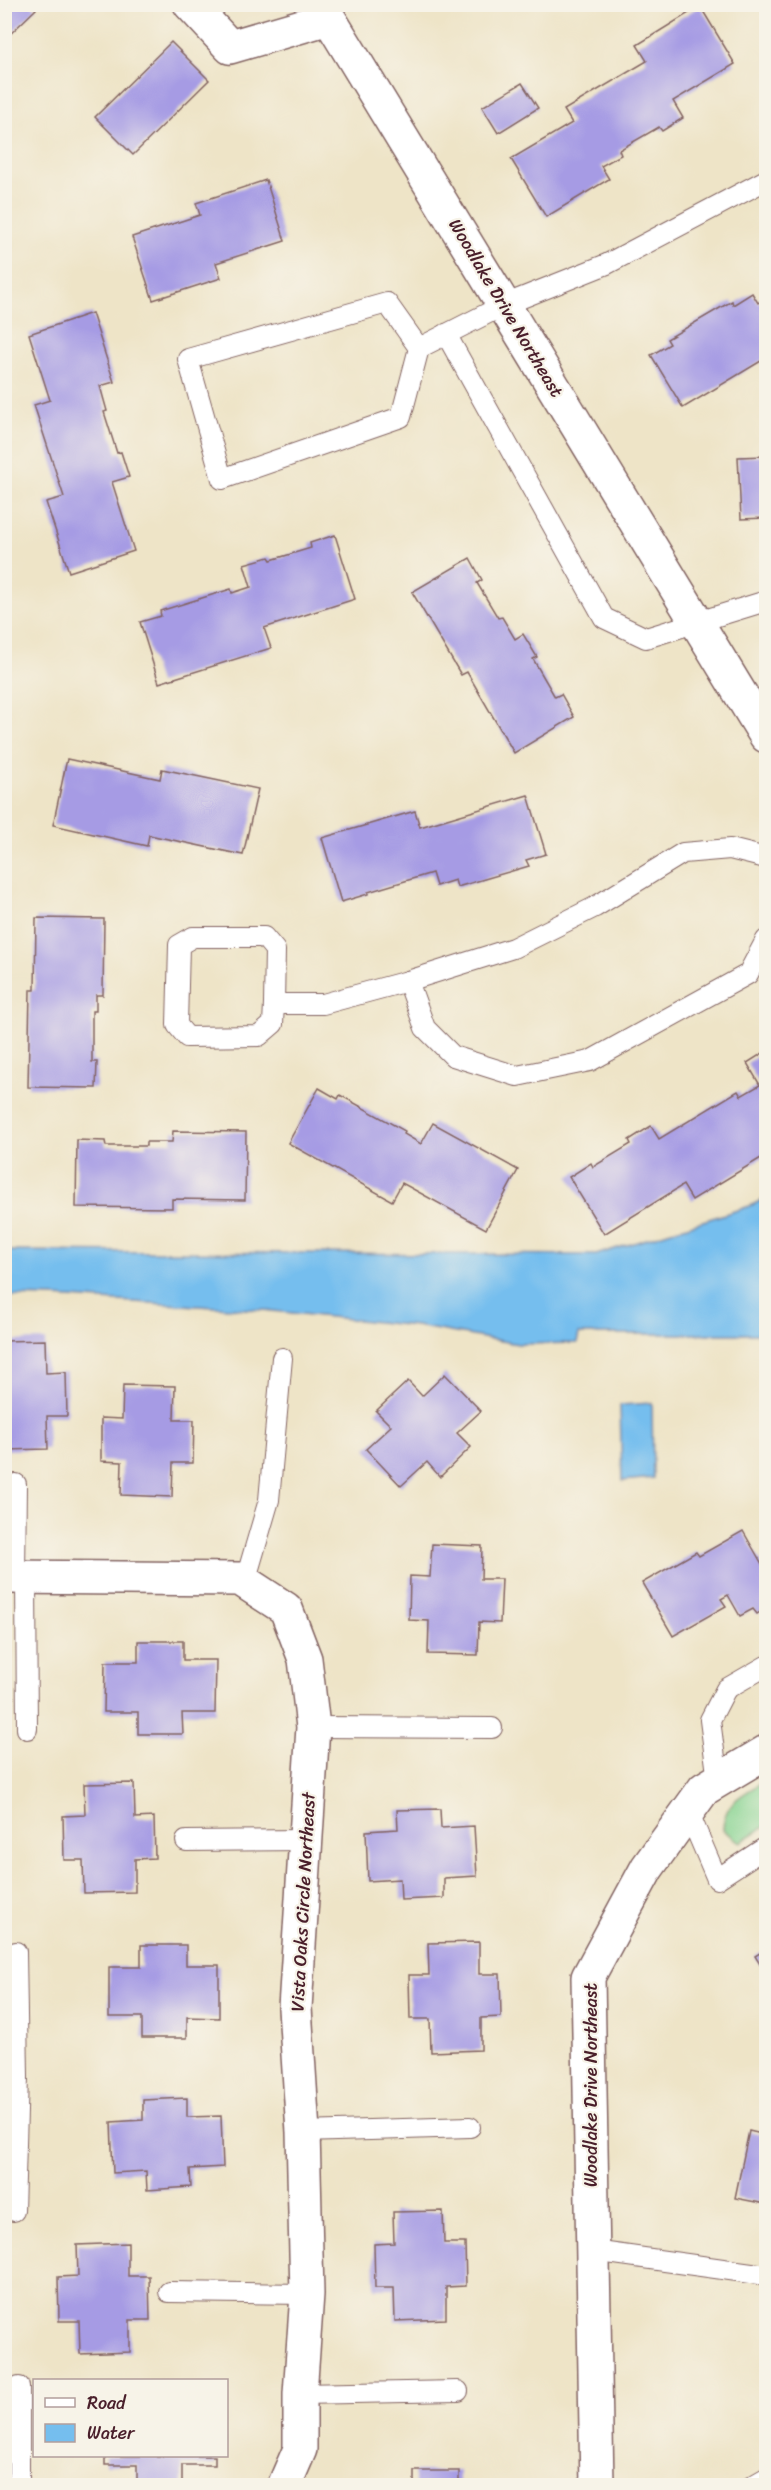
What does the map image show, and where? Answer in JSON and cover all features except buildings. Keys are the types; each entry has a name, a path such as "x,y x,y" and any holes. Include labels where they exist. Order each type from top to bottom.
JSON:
{"street":[{"name":"Woodlake Drive Northeast","path":"190,4 230,47 336,11 504,305 766,736"},
{"name":"Vista Oaks Circle Northeast","path":"15,1577 240,1579 286,1609 305,1659 313,1727 295,2007 303,2132 307,2294 300,2394 300,2449 284,2486"},
{"name":"Woodlake Drive Northeast","path":"597,2486 588,1977 647,1868 704,1789 766,1752"}],"lane":[{"path":"419,348 387,303 188,359 222,479 402,417 419,348 504,305 607,264 766,180"},
{"path":"446,334 604,618 646,638 766,601"},
{"path":"274,1004 323,1004 408,981 513,948 595,907 683,853 730,849 766,858"},
{"path":"193,937 264,937 275,950 274,1004 273,1024 259,1036 187,1036 177,1025 179,945 193,937"},
{"path":"408,981 425,1028 453,1056 517,1076 590,1061 748,974 766,940"},
{"path":"245,1582 269,1500 282,1358"},
{"path":"16,1484 15,1577 27,1729"},
{"path":"718,1781 710,1720 726,1689 766,1666"},
{"path":"313,1727 492,1728"},
{"path":"688,1811 717,1879 766,1847"},
{"path":"186,1841 306,1840"},
{"path":"14,2211 11,2077 16,1952"},
{"path":"303,2132 470,2127"},
{"path":"592,2251 766,2275"},
{"path":"169,2292 307,2294"},
{"path":"19,2387 19,2486"},
{"path":"300,2394 458,2391"},
{"path":"752,2486 766,2478"}],"green space":[{"path":"766,1780 766,1826 740,1842 723,1830 727,1812 743,1794"}],"water":[{"path":"766,1198 766,1334 579,1334 577,1343 518,1344 416,1326 263,1310 5,1296 5,1251 596,1255 750,1206"},
{"path":"652,1403 653,1478 622,1481 620,1405"}]}
